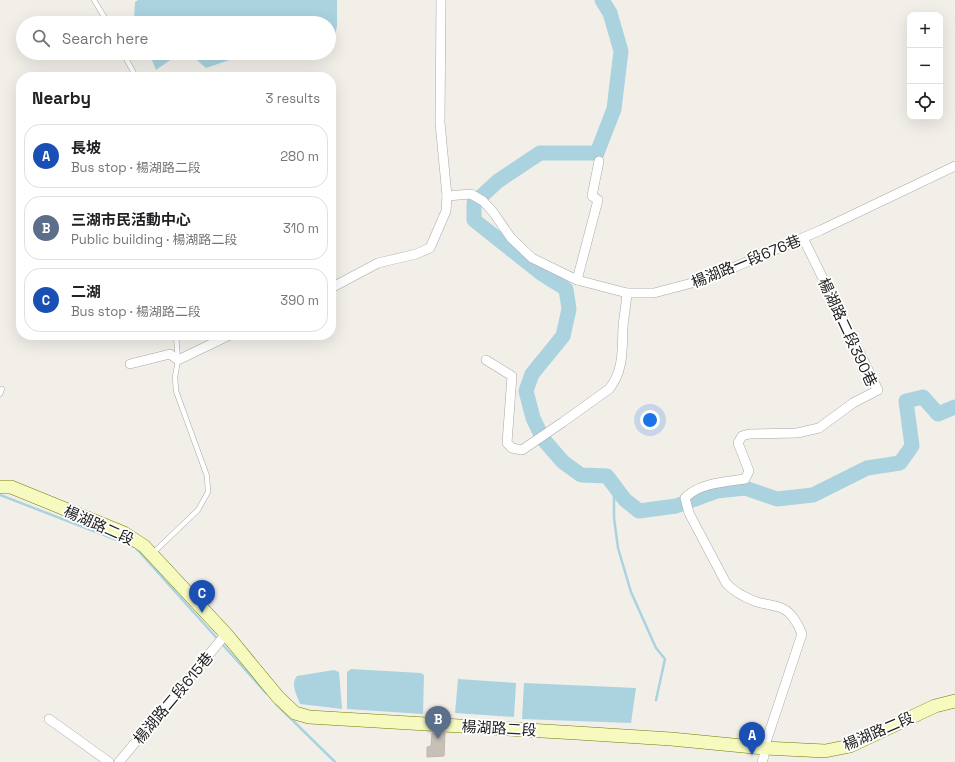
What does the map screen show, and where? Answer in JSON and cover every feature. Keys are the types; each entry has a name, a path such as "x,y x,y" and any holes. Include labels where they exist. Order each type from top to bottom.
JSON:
{"street":[{"path":"336,285 378,263 416,254 430,248 446,211 447,196 440,123 441,0"},
{"path":"577,280 598,200 592,196 599,161"},
{"name":"楊湖路一段676巷","path":"447,196 471,194 483,201 493,212 511,238 532,258 577,280 627,293 654,293 707,279 804,238 955,166"},
{"name":"楊湖路二段390巷","path":"764,748 802,634 794,618 781,607 757,602 733,591 726,583 689,512 685,498 699,488 745,479 748,471 738,443 742,436 748,434 796,433 819,428 853,403 878,390 804,238"},
{"path":"486,360 512,376 507,443 512,448 522,450 609,389 614,383 622,360 627,293"},
{"path":"130,364 170,354 178,360 220,340"},
{"name":"楊湖路二段","path":"0,487 10,487 124,533 144,546 226,634 278,697 295,713 309,717 671,739 764,748 825,751 850,746 935,706 955,701"},
{"name":"楊湖路二段615巷","path":"119,762 226,634"},
{"path":"49,719 109,762"},
{"path":"762,762 764,748"}],"lane":[{"path":"94,0 104,16"},
{"path":"128,60 134,72"},
{"path":"152,554 198,510 208,492 207,476 176,391 175,377 178,360 176,340"},
{"path":"0,394 2,389"}],"water":[{"path":"138,0 337,0 337,26 336,30 336,16 134,16 135,2"},
{"path":"152,60 170,60 156,70"},
{"path":"197,60 229,60 206,68"},
{"path":"351,669 421,673 424,675 423,714 347,709 347,672"},
{"path":"334,670 339,672 342,709 300,704 294,686 297,676"},
{"path":"458,679 516,683 514,717 455,713"},
{"path":"524,683 636,688 631,723 522,719"}],"building":[{"path":"432,733 445,733 444,756 427,757 427,747 431,746"}],"waterway":[{"path":"602,0 610,13 621,51 614,109 597,153 540,153 498,181 474,203 474,220 542,274 566,289 569,309 563,336 532,374 526,391 533,418 543,439 563,462 581,475 607,476 625,500 639,511 676,506 717,491 745,488 777,499 813,495 867,468 900,463 912,446 906,401 923,397 938,414 955,407"},
{"path":"614,486 614,518 618,548 631,592 656,648 665,659 656,700"},
{"path":"0,495 135,547 267,694"},
{"path":"276,704 335,762"}],"place":[{"name":"二湖","path":"202,613"},
{"name":"三湖市民活動中心","path":"438,739"},
{"name":"長坡","path":"752,755"}]}
